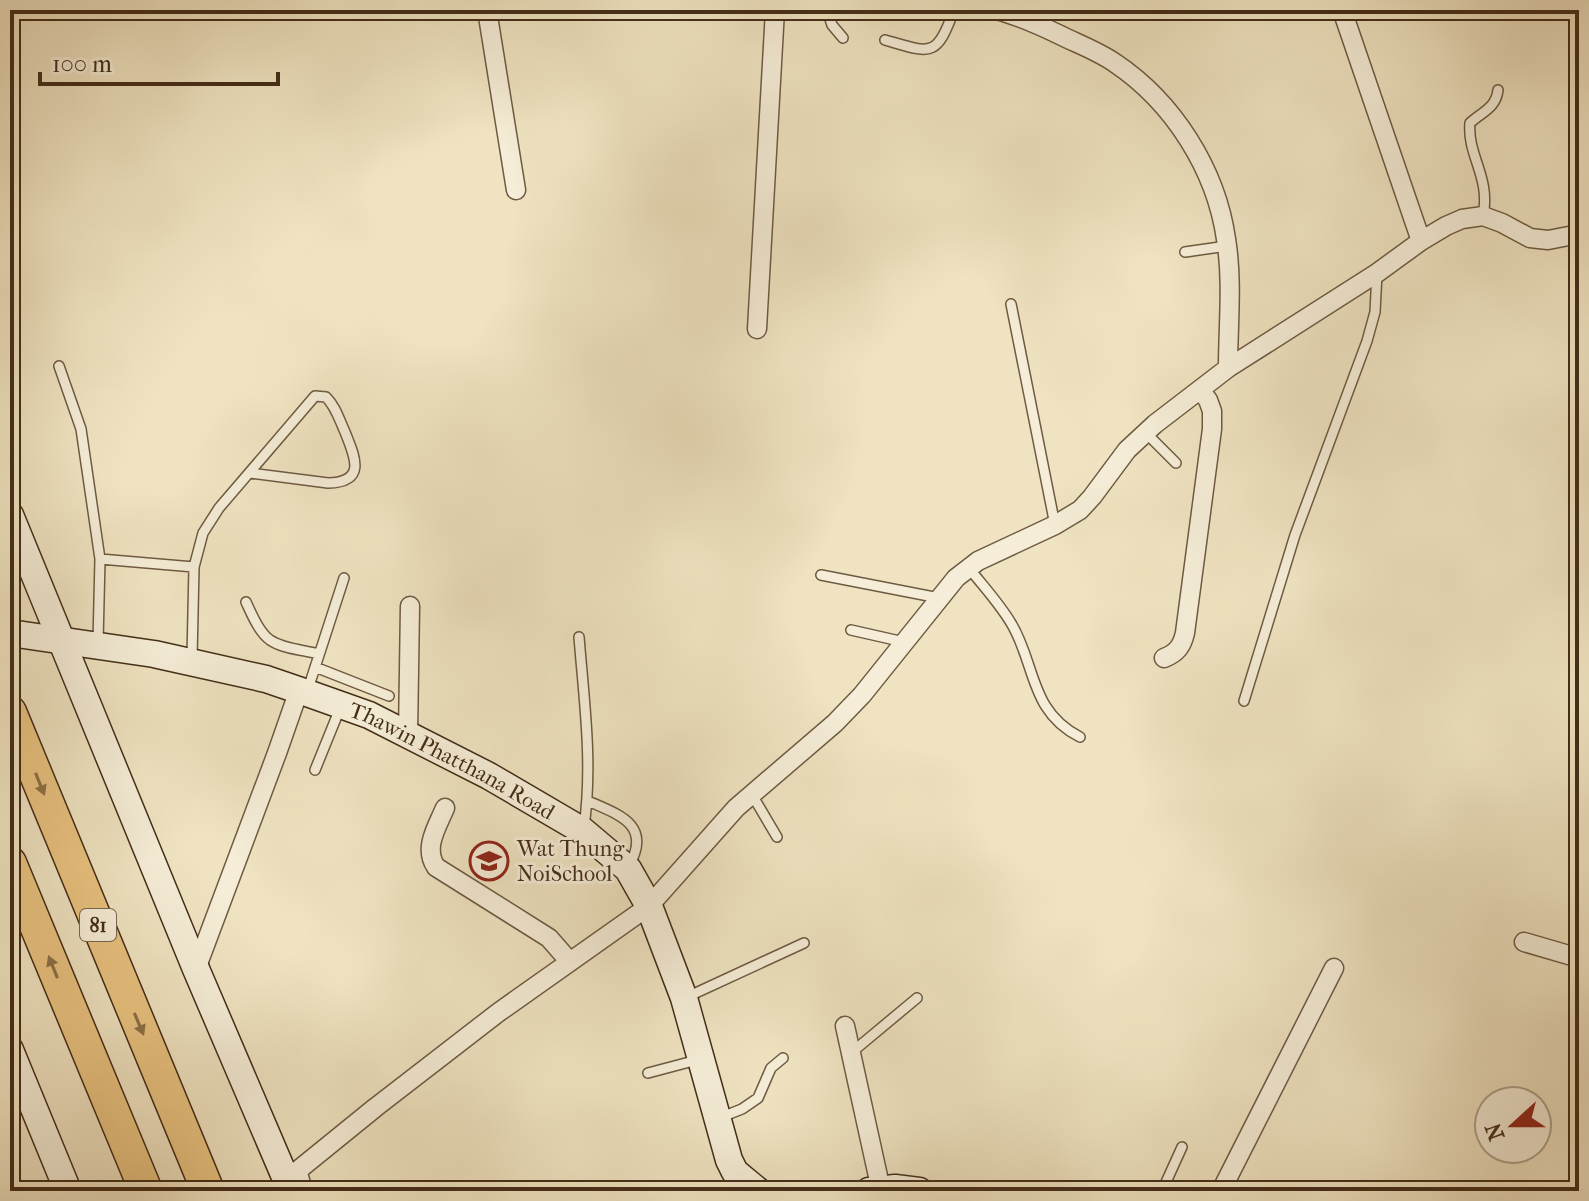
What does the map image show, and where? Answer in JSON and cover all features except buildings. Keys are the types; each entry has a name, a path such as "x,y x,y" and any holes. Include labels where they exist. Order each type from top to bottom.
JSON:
{"highway":[{"name":"81","path":"10,712 208,1191"},
{"path":"10,863 141,1180"}],"street":[{"path":"487,10 516,190"},
{"path":"757,329 775,10"},
{"path":"997,10 1016,15 1114,62 1168,110 1192,146 1220,210 1227,246 1228,368"},
{"path":"1342,10 1421,241"},
{"path":"10,515 196,969 296,1183 376,1107 487,1021 649,906 751,793 835,723 862,695 956,578 996,552 1080,510 1127,450 1228,368 1377,273 1421,241 1462,219 1483,216 1530,238 1563,239 1579,234"},
{"path":"1164,658 1173,655 1183,641 1205,484 1212,411 1200,390"},
{"path":"408,735 410,606"},
{"name":"Thawin Phatthana Road","path":"10,633 192,661 266,679 342,705 369,715 489,776 583,831 628,869 649,906 684,998 729,1160 735,1172 758,1191"},
{"path":"196,969 303,692"},
{"path":"445,808 429,848 430,858 436,867 549,938 570,962"},
{"path":"1524,942 1579,958"},
{"path":"1221,1191 1334,968"},
{"path":"845,1026 875,1190 895,1188 919,1191"},
{"path":"10,1050 68,1191"}],"lane":[{"path":"10,30 13,10"},
{"path":"827,10 832,25 843,38"},
{"path":"885,40 922,51 931,49 946,33 954,10"},
{"path":"1483,216 1485,194 1469,136 1470,123 1493,107 1498,90"},
{"path":"1185,252 1227,246"},
{"path":"1244,701 1295,535 1367,341 1375,312 1377,273"},
{"path":"1011,304 1055,525"},
{"path":"59,366 81,429 100,559 98,646"},
{"path":"192,661 194,567 203,533 219,508 315,396 326,397 334,405 356,459 354,473 349,479 328,483 250,473"},
{"path":"1146,433 1176,463"},
{"path":"100,559 194,567"},
{"path":"969,568 1012,625 1039,695 1056,722 1080,737"},
{"path":"821,575 939,598"},
{"path":"303,692 315,667 344,578"},
{"path":"246,602 269,640 319,654"},
{"path":"851,630 904,642"},
{"path":"579,637 589,767 583,831"},
{"path":"315,667 389,696"},
{"path":"315,770 342,705"},
{"path":"751,793 777,837"},
{"path":"588,801 624,817 632,827 637,843 628,869"},
{"path":"684,998 804,943"},
{"path":"851,1053 917,998"},
{"path":"716,1119 742,1109 758,1098 771,1068 783,1058"},
{"path":"648,1073 700,1059"},
{"path":"1162,1191 1182,1147"}],"place":[{"name":"Wat Thung NoiSchool","path":"489,861"}]}
